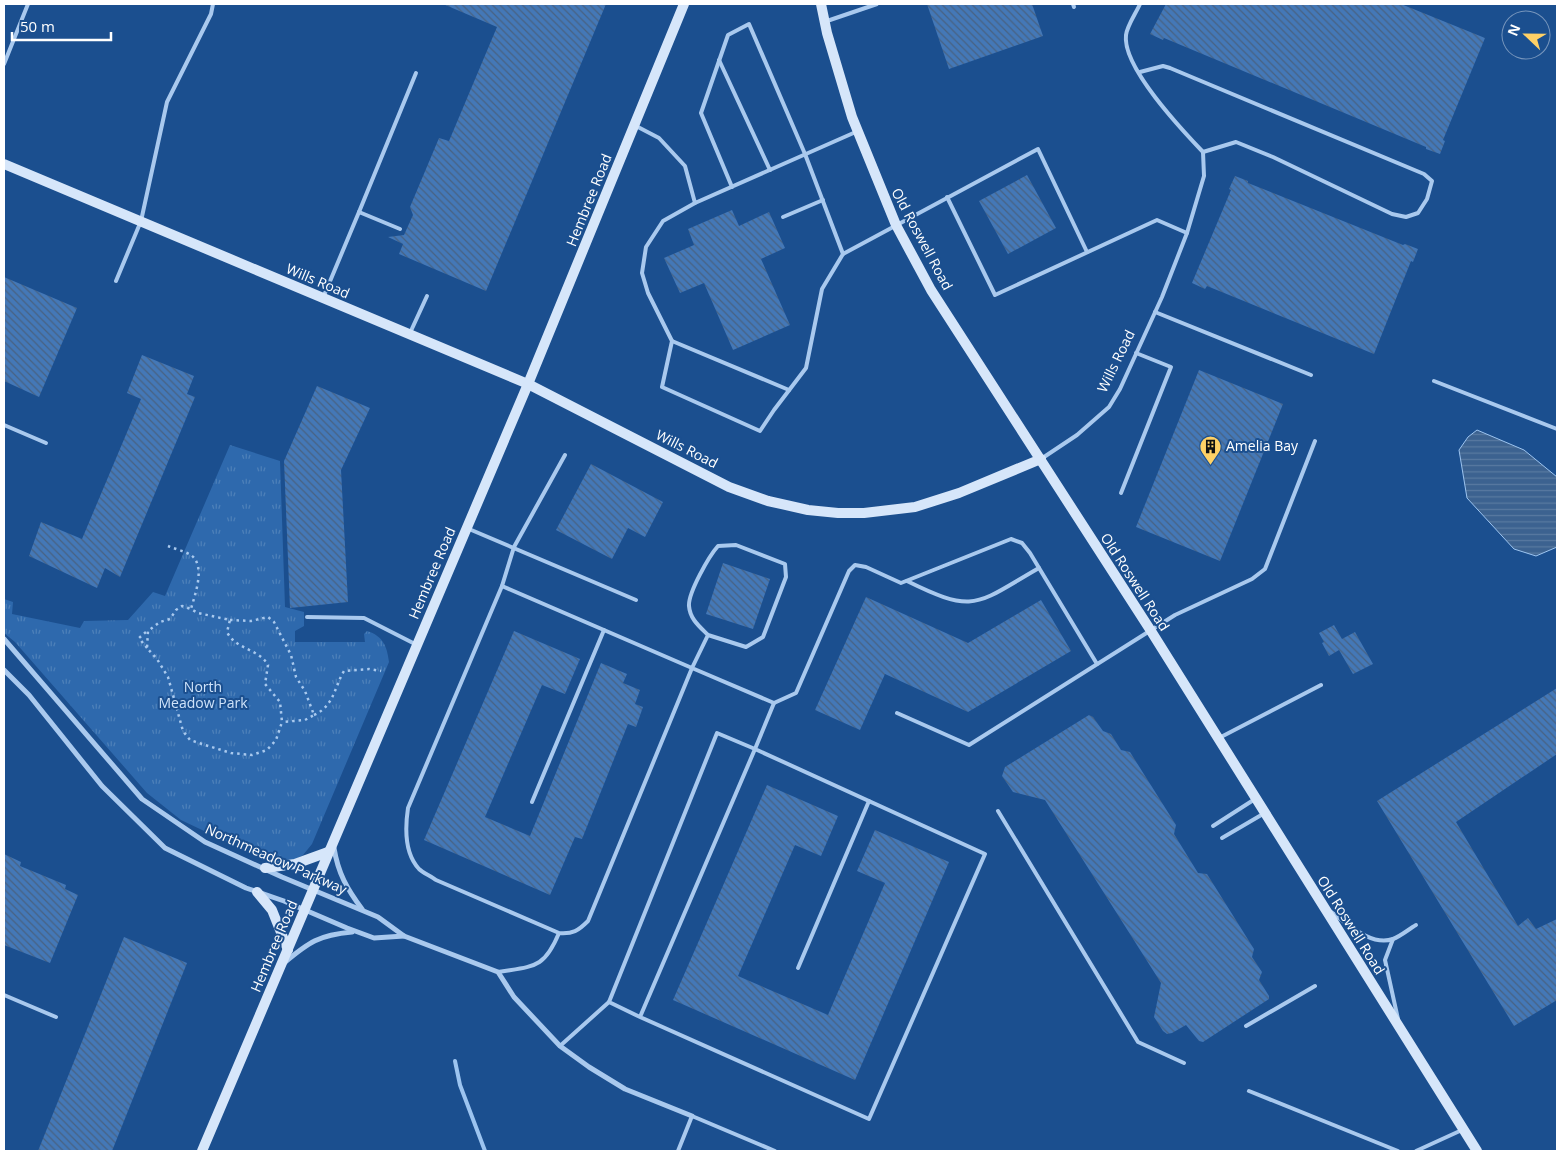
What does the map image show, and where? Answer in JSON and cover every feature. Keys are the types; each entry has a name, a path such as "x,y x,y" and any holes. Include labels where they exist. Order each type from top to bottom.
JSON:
{"street":[{"name":"Hembree Road","path":"202,1151 528,384 684,4"},
{"name":"Old Roswell Road","path":"821,4 858,132 896,225 932,290 1151,631 1477,1151"},
{"name":"Wills Road","path":"4,164 528,384 729,487 768,501 808,510 864,513 915,506 959,493 1040,459"},
{"name":"Northmeadow Parkway","path":"4,639 142,799 205,842 378,917 404,936 498,972"},
{"name":"Northmeadow Parkway","path":"4,670 29,695 102,786 165,848 258,892 374,938 404,936"},
{"path":"265,868 295,864 330,847 344,884 362,910"},
{"path":"258,892 272,910 288,950"},
{"path":"280,966 305,946 324,935 355,931"},
{"path":"498,972 514,997 560,1046 588,1068 625,1089 692,1116"}],"lane":[{"path":"4,64 28,4"},
{"path":"116,281 141,221 167,102 211,14 213,4"},
{"path":"825,22 876,4"},
{"path":"1140,4 1126,35 1130,56 1159,105 1203,152 1236,142 1281,160 1392,214 1406,217 1418,213 1432,187 1432,180 1424,174 1170,68 1163,66 1140,72"},
{"path":"732,187 701,113 728,35 749,24 806,154 843,254"},
{"path":"719,60 770,170"},
{"path":"323,298 416,73"},
{"path":"634,125 659,138 686,166 695,203"},
{"path":"858,132 695,203 663,221 646,247 642,274 648,294 672,341 662,387 760,431 806,368 822,289 843,254 1038,149 1087,252"},
{"name":"Wills Road","path":"1040,459 1077,435 1109,407 1120,389 1155,312 1187,233 1204,176 1203,152"},
{"path":"947,197 995,295 1156,220 1187,233"},
{"path":"783,217 823,200"},
{"path":"359,212 400,229"},
{"path":"409,334 427,296"},
{"path":"1155,312 1310,375"},
{"path":"672,341 789,390"},
{"path":"1121,493 1171,368 1136,353"},
{"path":"1434,381 1557,429"},
{"path":"4,425 46,443"},
{"path":"897,713 969,745 1175,615 1252,578 1265,569 1315,441"},
{"path":"565,455 514,547 502,586 408,808 406,839 411,855 419,869 436,880 559,932 570,934 579,930 588,921 692,668 708,635"},
{"path":"466,528 636,600"},
{"path":"640,1016 774,703 796,693 850,570 855,565 866,567 901,583 1010,539 1022,543 1040,568 1097,664"},
{"path":"736,545 785,564 786,577 764,637 746,647 708,635 693,620 688,604 706,559 718,546 736,545"},
{"path":"907,581 935,595 968,604 982,601 1040,568"},
{"path":"502,586 774,703"},
{"path":"307,618 364,618 417,645"},
{"path":"532,802 604,630"},
{"path":"1217,739 1321,685"},
{"path":"560,1046 609,1002 717,733 985,854 869,1119 609,1002"},
{"path":"1213,826 1255,799"},
{"path":"798,968 869,801"},
{"path":"998,811 1138,1042 1184,1063"},
{"path":"1222,838 1264,813"},
{"path":"1322,906 1358,930 1379,941 1393,939 1416,925"},
{"path":"498,972 532,966 550,954 559,932"},
{"path":"1393,939 1385,960 1401,1030"},
{"path":"1246,1026 1315,986"},
{"path":"4,995 56,1017"},
{"path":"1249,1091 1398,1151"},
{"path":"678,1151 692,1116 775,1151"},
{"path":"1416,1151 1464,1129"}],"path":[{"path":"168,546 191,555 198,565 198,577 192,608"},
{"path":"230,620 227,632 232,642 264,658 268,665 265,684 280,702 282,722 276,740 267,750 252,755 231,753 190,740 183,731 168,676 158,659 146,648 139,638 143,633 160,622 170,619 176,610 182,606 192,608 198,613 230,620 251,621 268,617 274,622 291,655 296,677 306,692 314,715"},
{"path":"146,648 148,631"},
{"path":"282,722 304,720 326,708 344,671 369,669 381,671"}],"green space":[{"name":"North Meadow Park","path":"230,445 280,461 285,607 304,612 304,626 295,631 295,642 365,642 364,634 367,631 377,636 383,642 389,662 312,844 303,855 291,862 276,862 240,848 181,820 147,793 15,642 4,633 4,599 13,602 12,614 80,628 84,621 128,620 153,592 165,596"}],"shaded area":[{"path":"1477,430 1524,450 1557,477 1557,547 1536,556 1514,549 1467,498 1459,450 1468,437"}],"building":[{"path":"443,4 606,4 486,291 399,254 403,244 388,237 404,235 413,215 410,207 439,138 449,141 497,27"},
{"path":"927,4 1032,4 1043,36 949,69"},
{"path":"1166,4 1401,4 1485,38 1443,140 1445,141 1440,154 1164,38 1163,40 1150,34"},
{"path":"1027,175 1056,228 1008,254 979,201"},
{"path":"1235,176 1248,181 1248,183 1403,245 1418,249 1413,262 1411,261 1374,354 1207,286 1205,289 1192,283 1231,190 1229,189"},
{"path":"732,210 739,226 769,212 785,248 761,259 790,325 733,350 704,283 680,293 664,258 694,245 688,229"},
{"path":"4,277 77,308 39,397 4,381"},
{"path":"142,355 194,376 187,394 195,397 120,577 105,568 97,588 29,556 41,522 82,539 141,399 127,393"},
{"name":"Amelia Bay","path":"1199,370 1283,404 1220,561 1136,527"},
{"path":"317,386 370,408 341,470 348,602 290,608 284,461"},
{"path":"591,464 663,502 645,537 628,528 612,559 556,530"},
{"path":"723,563 770,579 753,629 706,614"},
{"path":"866,597 968,643 1041,600 1071,651 968,712 885,674 860,730 815,710"},
{"path":"1334,625 1342,639 1355,632 1373,664 1353,674 1339,650 1329,656 1319,633"},
{"path":"514,631 580,659 565,694 542,685 485,817 530,836 601,663 627,674 623,683 640,690 635,704 643,707 636,727 628,724 582,839 575,837 550,895 424,840"},
{"path":"1557,688 1557,754 1456,822 1518,926 1528,918 1536,929 1557,919 1557,1000 1514,1026 1377,801"},
{"path":"1089,715 1093,717 1103,731 1111,734 1121,750 1130,752 1176,825 1174,834 1198,873 1207,874 1254,949 1252,957 1262,972 1259,980 1269,999 1203,1042 1199,1041 1186,1025 1172,1033 1167,1034 1163,1031 1154,1017 1161,983 1045,800 1013,792 1002,776 1005,767"},
{"path":"767,785 838,816 821,856 795,845 738,976 828,1015 885,883 857,871 875,830 949,862 855,1080 673,1000"},
{"path":"4,854 21,862 20,866 66,885 65,889 78,895 50,963 4,945"},
{"path":"124,937 187,963 112,1151 38,1151"}],"waterway":[{"path":"455,1061 460,1085 485,1151"}],"place":[{"name":"Amelia Bay","path":"1210,465"}]}
